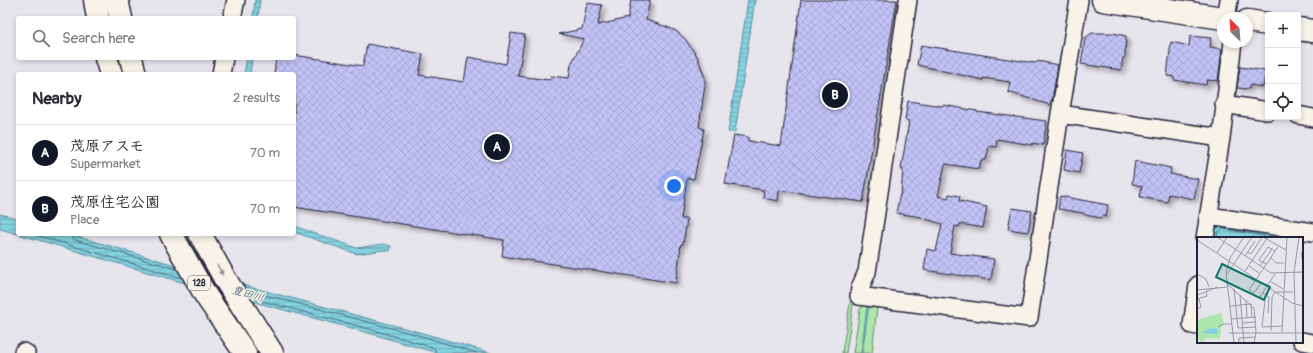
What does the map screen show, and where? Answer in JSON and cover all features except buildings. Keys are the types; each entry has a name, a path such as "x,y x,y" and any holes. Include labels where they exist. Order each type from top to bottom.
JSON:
{"main road":[{"path":"95,0 98,16"},
{"path":"117,0 121,16"},
{"path":"1103,0 1217,17"},
{"path":"1253,22 1265,24"},
{"path":"1301,29 1313,31"},
{"path":"107,60 110,72"},
{"path":"132,60 134,72"},
{"name":"128","path":"172,236 206,296 245,353"},
{"name":"128","path":"202,236 225,279 268,348"}],"street":[{"path":"232,16 236,0"},
{"path":"908,0 867,272 860,288 859,296 1029,318 1079,0"},
{"path":"1227,12 1229,0"},
{"path":"1205,237 1221,138 1232,48"},
{"path":"221,72 224,60"},
{"path":"1224,104 1265,111"},
{"path":"1060,114 1221,138"},
{"path":"1301,116 1313,118"},
{"path":"1209,216 1313,232"},
{"path":"1197,292 1192,325 1197,326"},
{"path":"1303,340 1313,343"}],"green space":[{"path":"183,236 188,236 211,277 257,346 256,348 254,348 226,309"},
{"path":"851,297 854,298 846,353 842,353"},
{"path":"864,305 877,307 872,353 853,353 860,309"}],"water":[{"path":"255,0 260,0 258,16 253,16"},
{"path":"748,0 755,0 735,132 728,132"},
{"path":"247,60 252,60 250,72 244,72"},
{"path":"0,214 16,218 16,233 0,229"},
{"path":"1222,225 1269,232 1271,235 1270,237 1213,237 1215,229"},
{"path":"296,227 357,248 383,244 391,246 390,251 384,250 357,254 296,233"},
{"name":"豊田川","path":"25,236 76,236 250,287 419,332 491,353 437,353 174,280"},
{"path":"867,306 869,306 861,353"}],"place":[{"name":"茂原住宅公園","path":"835,95"},
{"name":"茂原アスモ","path":"497,147"}]}
